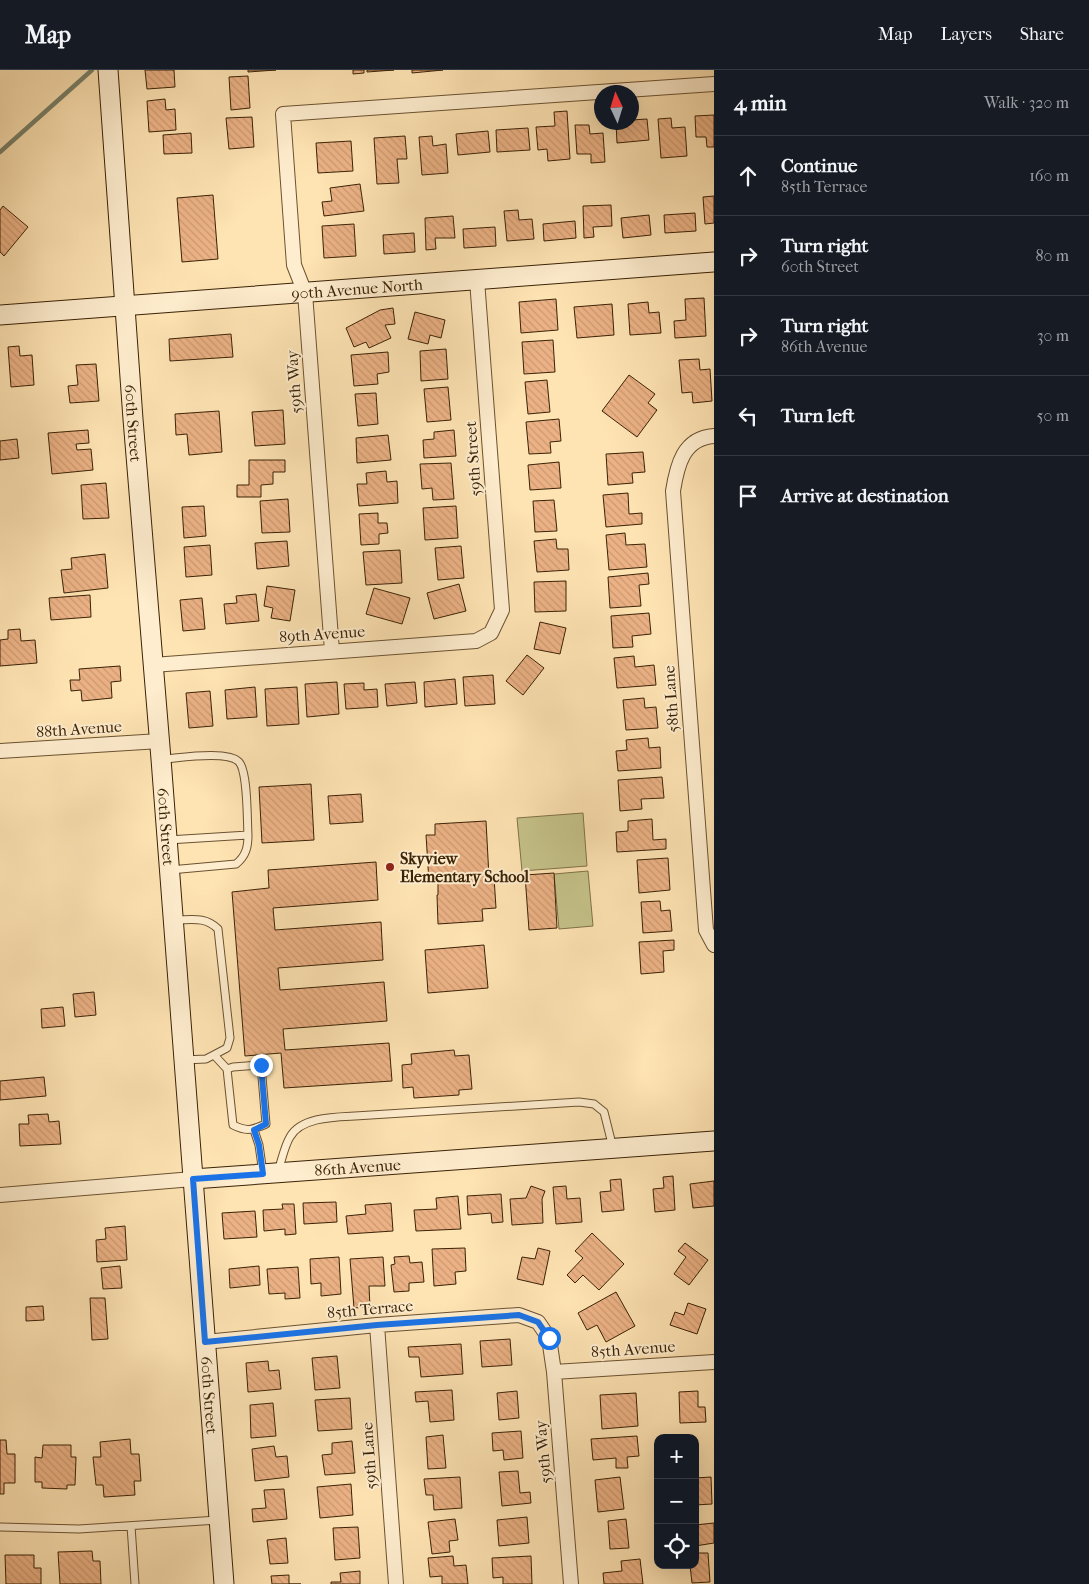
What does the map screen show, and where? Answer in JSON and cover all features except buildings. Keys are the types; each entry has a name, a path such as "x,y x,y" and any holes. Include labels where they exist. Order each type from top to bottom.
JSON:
{"street":[{"name":"60th Street","path":"109,77 133,419 170,870 224,1584"},
{"name":"59th Way","path":"332,651 305,293 294,265 283,114 714,84"},
{"name":"90th Avenue North","path":"0,315 714,262"},
{"name":"59th Street","path":"477,280 502,610 491,633"},
{"name":"58th Lane","path":"714,436 704,437 685,450 676,471 673,491 706,930 714,945"},
{"name":"89th Avenue","path":"153,664 476,640 491,633"},
{"name":"88th Avenue","path":"0,751 160,750"},
{"name":"86th Avenue","path":"0,1195 270,1173 714,1141"},
{"name":"85th Terrace","path":"205,1342 377,1325 519,1315 538,1322"},
{"name":"59th Way","path":"538,1322 549,1338 554,1372 571,1584"},
{"name":"59th Lane","path":"377,1325 396,1584"},
{"name":"85th Avenue","path":"554,1372 714,1362"}],"lane":[{"path":"160,750 229,757 238,761 244,772 248,835 245,854 236,864 170,870"},
{"path":"167,840 248,835"},
{"path":"173,920 201,919 212,923 218,929 230,1038 227,1048 214,1055 206,1058 184,1060"},
{"path":"214,1055 227,1069 233,1125 242,1130 254,1130 266,1124 261,1065 227,1069"},
{"path":"270,1173 290,1136 301,1127 318,1119 354,1116 579,1102 594,1104 604,1112 613,1148"},
{"path":"254,1130 270,1173"},
{"path":"0,1527 79,1529 219,1520"},
{"path":"131,1526 135,1584"}],"shaded area":[{"path":"583,813 587,866 522,871 517,818"},
{"path":"588,871 593,926 559,929 554,874"}],"waterway":[{"path":"0,152 92,70"}],"place":[{"name":"Skyview Elementary School","path":"390,867"}],"route":[{"path":"261,1065 266,1124 254,1130 259,1145 263,1174 193,1179 205,1342 377,1325 519,1315 538,1322 549,1338"}]}
